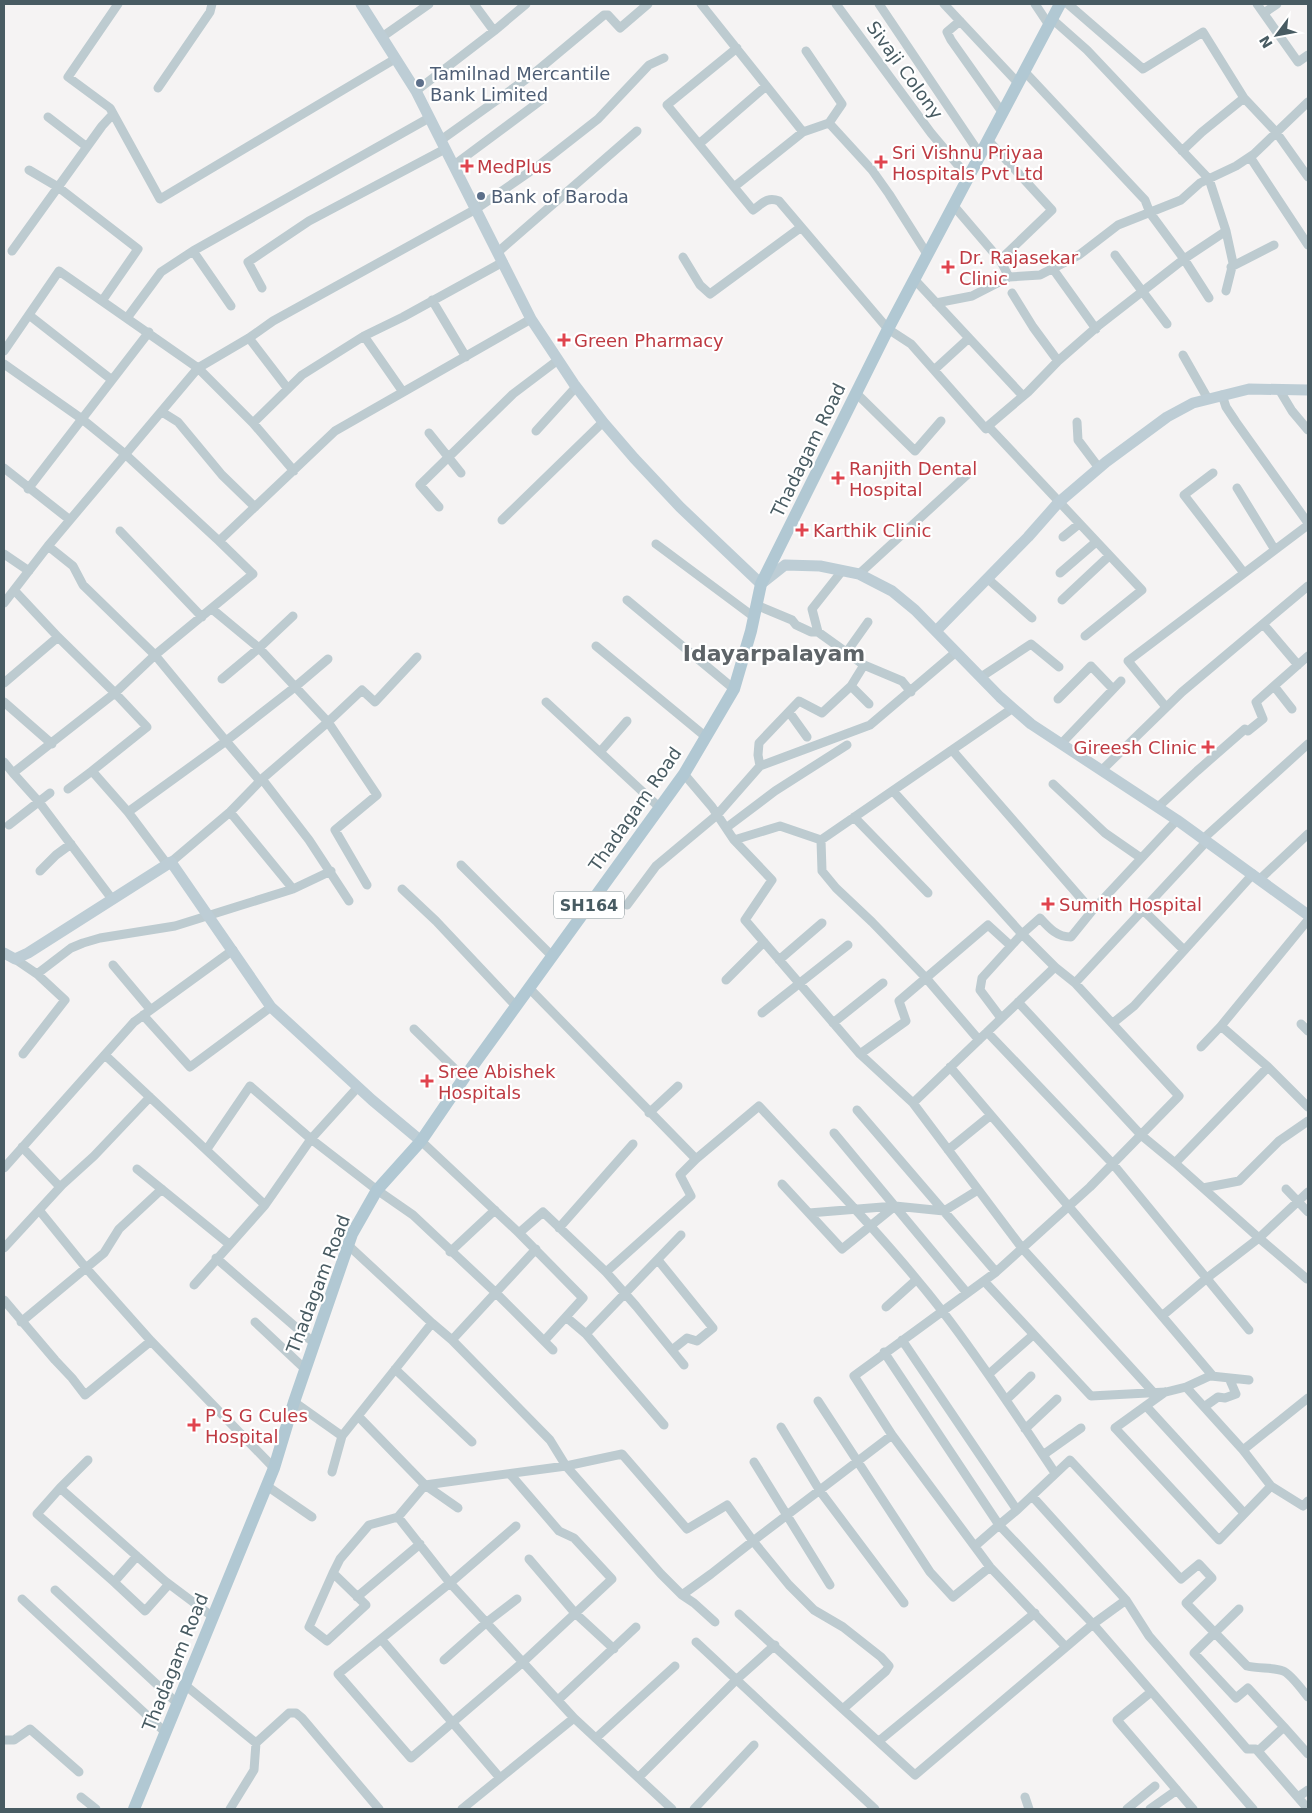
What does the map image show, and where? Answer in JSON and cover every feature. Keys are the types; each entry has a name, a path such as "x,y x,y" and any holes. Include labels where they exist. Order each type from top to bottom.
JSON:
{"main road":[{"path":"361,4 416,91 531,319 576,387 634,458 680,507 760,584 786,565 820,566 859,574 892,592 915,610 981,677 1032,724 1205,839 1308,915"},
{"name":"Thadagam Road","path":"134,1809 274,1468 305,1369 352,1234 377,1190 421,1141 528,988 684,774 734,689 755,611 760,584 888,329 1060,4"},
{"path":"936,631 988,579 1058,502 1099,468 1167,417 1193,403 1222,395 1249,390 1308,390"},
{"path":"4,953 15,959 28,953 169,863 272,1007 358,1087 421,1141"}],"street":[{"path":"118,4 68,77 110,108 160,200 395,59"},
{"path":"158,88 210,12 212,4"},
{"path":"382,37 429,4"},
{"path":"474,4 494,31"},
{"path":"416,91 526,4"},
{"path":"262,288 248,262 309,220 443,145 604,15 608,15 620,28 648,4"},
{"path":"701,4 737,48 765,87 803,132"},
{"name":"Sivaji Colony","path":"836,4 931,133 968,176"},
{"name":"Sivaji Colony","path":"879,4 980,154"},
{"path":"944,4 1018,83"},
{"path":"1035,4 1050,22 1086,50 1209,179 1226,231 1232,263 1226,291"},
{"path":"1068,4 1143,69 1203,32 1244,98 1276,132 1308,177"},
{"path":"1257,4 1298,62 1308,55"},
{"path":"1264,13 1277,4"},
{"path":"960,21 948,32 951,40 1002,112"},
{"path":"737,48 666,105 753,210 766,200 774,199 779,201 800,228 888,329 911,344 986,428 988,426 1142,590 1085,636"},
{"path":"734,187 803,132 828,122 842,104 806,51"},
{"path":"4,604 48,546 198,368 249,338 273,321 476,209 538,166 598,118 649,65 664,58"},
{"path":"1024,71 1145,200 1150,213 1184,259 1209,298"},
{"path":"699,144 765,87"},
{"path":"454,165 544,98"},
{"path":"1182,151 1244,98"},
{"path":"936,303 972,296 1009,277 1040,275 1079,255 1118,225 1181,200 1200,183 1236,166 1250,157 1308,102"},
{"path":"12,251 87,146 113,114"},
{"path":"48,117 87,146"},
{"path":"127,318 161,272 193,250 429,118"},
{"path":"828,122 872,170 927,254"},
{"path":"253,423 302,375 364,336 432,300 500,257 637,131"},
{"path":"988,140 1052,210 1000,260"},
{"path":"1250,157 1308,244"},
{"path":"29,170 58,187 138,249 102,301"},
{"path":"953,205 1000,260 1009,277"},
{"path":"683,257 700,285 710,294 800,228"},
{"path":"988,426 1023,396 1058,361 1096,329 1184,259 1226,231"},
{"path":"1232,267 1274,245"},
{"path":"193,250 231,306"},
{"path":"1115,255 1167,324"},
{"path":"1053,269 1096,329"},
{"path":"4,351 59,271 198,368 253,423 294,470"},
{"path":"914,279 1023,396"},
{"path":"1012,293 1033,327 1058,361"},
{"path":"432,300 466,357"},
{"path":"29,315 112,380"},
{"path":"218,541 335,431 531,319"},
{"path":"28,489 149,332"},
{"path":"364,336 402,392"},
{"path":"249,338 288,388"},
{"path":"934,370 969,338"},
{"path":"1182,355 1208,399"},
{"path":"438,507 420,485 513,394 558,360"},
{"path":"4,364 82,419 125,454 253,574 155,655 115,693 13,773"},
{"path":"536,431 576,387"},
{"path":"1280,391 1292,411 1308,430"},
{"path":"856,393 915,451 941,422"},
{"path":"1166,708 1128,662 1308,524 1226,407 1222,395"},
{"path":"162,412 178,422 222,475 255,507"},
{"path":"502,520 603,422"},
{"path":"1077,422 1078,440 1099,468"},
{"path":"429,433 462,473"},
{"path":"4,468 28,489 70,520"},
{"path":"859,574 969,473"},
{"path":"1214,473 1184,495 1244,573"},
{"path":"1237,488 1275,550"},
{"path":"1063,537 1079,524"},
{"path":"120,531 202,617"},
{"path":"1060,573 1096,542"},
{"path":"656,544 755,611 792,620 796,625 811,632 818,632 864,665 902,681 911,692"},
{"path":"48,546 73,566 83,585 155,655 261,780 331,871 349,901"},
{"path":"4,554 29,571"},
{"path":"1062,600 1109,556"},
{"path":"818,632 812,609 842,571"},
{"path":"988,579 1032,618"},
{"path":"1102,770 1166,708 1308,586"},
{"path":"14,590 147,728 68,789"},
{"path":"626,600 734,689"},
{"path":"212,609 259,648 328,722 377,795 335,830 367,885"},
{"path":"222,679 293,616"},
{"path":"846,653 868,622"},
{"path":"1264,625 1298,665"},
{"path":"4,683 58,637"},
{"path":"981,677 1031,644 1059,667"},
{"path":"596,646 706,737"},
{"path":"627,904 656,866 718,815 760,766 870,725 956,652"},
{"path":"92,771 169,863 230,812 261,780 362,690 375,702 417,657"},
{"path":"1158,807 1196,771 1246,729 1248,731 1263,719 1256,702 1308,657"},
{"path":"128,812 226,741 328,659"},
{"path":"760,766 758,755 759,743 799,701 822,712 851,686 864,665"},
{"path":"1058,698 1091,666 1113,689"},
{"path":"1061,744 1121,681"},
{"path":"851,686 869,704"},
{"path":"1274,686 1292,709"},
{"path":"4,702 52,744"},
{"path":"546,702 659,807"},
{"path":"821,840 1013,708"},
{"path":"789,712 808,736"},
{"path":"600,752 627,720"},
{"path":"1075,983 1143,910 1205,839 1308,744"},
{"path":"726,828 775,791 847,745"},
{"path":"952,750 1092,911"},
{"path":"4,762 39,802 112,899"},
{"path":"684,774 718,815 734,840 772,880 745,920 860,1054 914,1103 1022,1248 1154,1392"},
{"path":"1053,784 1105,833 1141,858"},
{"path":"893,790 1022,934 1055,967 1075,983 1179,1096 1069,1207 996,1272 884,1352 854,1376 892,1435 990,1566 1035,1613 1046,1628 1066,1647"},
{"path":"9,825 50,793"},
{"path":"230,812 293,889"},
{"path":"854,817 928,893"},
{"path":"1001,1018 980,990 982,978 1022,934 1040,918 1048,928 1062,937 1071,937 1092,911 1177,820"},
{"path":"734,840 780,826 821,840"},
{"path":"1112,1023 1134,1006 1184,950 1257,877 1308,834"},
{"path":"821,840 822,870 836,888 926,978 978,1040"},
{"path":"40,871 70,844"},
{"path":"461,865 552,956"},
{"path":"37,974 71,948 83,943 100,938 175,926 293,889 331,871"},
{"path":"402,889 436,921 516,1006"},
{"path":"1143,910 1184,950"},
{"path":"1201,1047 1221,1026 1308,920"},
{"path":"779,960 822,922"},
{"path":"860,1054 906,1022 899,1002 988,925 1012,946"},
{"path":"726,980 764,942"},
{"path":"762,1013 848,945"},
{"path":"4,1168 134,1022 233,950"},
{"path":"15,959 37,974 65,1000 23,1054"},
{"path":"113,964 147,1012 190,1067 272,1007"},
{"path":"914,1103 1055,967"},
{"path":"833,1023 882,983"},
{"path":"528,988 696,1159"},
{"path":"1018,1002 1141,1135 1176,1163 1307,1280"},
{"path":"1301,1024 1308,1031"},
{"path":"1221,1026 1268,1067 1308,1107"},
{"path":"414,1029 464,1078"},
{"path":"987,1032 1113,1164 1249,1330"},
{"path":"105,1054 265,1205"},
{"path":"950,1067 1211,1376"},
{"path":"1176,1163 1268,1067"},
{"path":"207,1149 250,1086 311,1139 413,1215 553,1350"},
{"path":"650,1113 678,1086"},
{"path":"194,1285 265,1205 311,1139 358,1087"},
{"path":"4,1248 60,1187 94,1156 150,1097"},
{"path":"606,1272 691,1196 680,1175 696,1159 759,1106 856,1209 942,1311 989,1374 1056,1473"},
{"path":"858,1110 996,1272"},
{"path":"948,1150 991,1115"},
{"path":"1204,1188 1239,1181 1279,1141 1308,1121"},
{"path":"834,1133 967,1293"},
{"path":"421,1141 519,1232 583,1298 544,1341"},
{"path":"559,1228 633,1144"},
{"path":"22,1148 60,1187"},
{"path":"137,1168 229,1244"},
{"path":"782,1184 842,1249 895,1206"},
{"path":"21,1322 104,1253 119,1229 162,1189"},
{"path":"1286,1189 1308,1212"},
{"path":"809,1213 895,1206 944,1211 978,1190"},
{"path":"1162,1316 1207,1278 1260,1238 1308,1192"},
{"path":"39,1210 86,1268 151,1341 274,1468"},
{"path":"450,1252 495,1210"},
{"path":"519,1232 543,1212 606,1272 684,1365"},
{"path":"586,1334 681,1234"},
{"path":"348,1245 452,1340 550,1440 566,1466 661,1574 682,1595 715,1622"},
{"path":"452,1340 536,1249"},
{"path":"216,1258 314,1343"},
{"path":"658,1260 713,1328 697,1341 687,1338 672,1350"},
{"path":"886,1307 916,1280"},
{"path":"984,1281 1091,1396 1166,1392 1186,1387 1211,1376 1249,1380"},
{"path":"4,1300 85,1395 151,1341"},
{"path":"566,1317 586,1334 664,1426"},
{"path":"255,1322 305,1369"},
{"path":"332,1472 342,1436 432,1323"},
{"path":"989,1374 1033,1335"},
{"path":"902,1340 1017,1510"},
{"path":"884,1352 1000,1525 1093,1624 1253,1809"},
{"path":"395,1369 472,1442"},
{"path":"1006,1400 1031,1376"},
{"path":"1204,1407 1218,1397 1226,1398 1236,1394 1229,1378"},
{"path":"1186,1387 1243,1450 1271,1486 1306,1505"},
{"path":"1166,1392 1115,1428 1219,1540 1271,1486"},
{"path":"1243,1450 1308,1398"},
{"path":"1025,1429 1057,1400"},
{"path":"818,1401 930,1572 953,1597 990,1566"},
{"path":"294,1402 342,1436"},
{"path":"1146,1406 1244,1513"},
{"path":"358,1416 425,1485 458,1508"},
{"path":"781,1427 820,1491 904,1602"},
{"path":"1043,1455 1081,1428"},
{"path":"682,1595 892,1435"},
{"path":"333,1574 366,1605 326,1641 309,1627 333,1574 340,1559 369,1526 398,1516 425,1485 566,1466 622,1454 687,1529 727,1505 753,1541 814,1610 843,1627 881,1657 889,1666 886,1671 844,1708"},
{"path":"88,1460 37,1514 145,1611 169,1584"},
{"path":"975,1546 1070,1460 1181,1579 1199,1564 1212,1578 1186,1603 1248,1666 1285,1671 1308,1697"},
{"path":"754,1462 830,1585"},
{"path":"510,1474 559,1531 574,1538 612,1579 523,1662 410,1758 338,1674 450,1583 516,1526"},
{"path":"267,1486 312,1517"},
{"path":"60,1488 169,1584 213,1617"},
{"path":"1032,1496 1126,1600 1149,1636 1247,1749 1256,1749 1308,1809"},
{"path":"398,1516 450,1583 574,1718 672,1809"},
{"path":"358,1597 420,1544"},
{"path":"114,1582 137,1556"},
{"path":"529,1559 575,1613 614,1649"},
{"path":"56,1590 178,1704"},
{"path":"22,1599 165,1732"},
{"path":"444,1660 487,1622 517,1599"},
{"path":"739,1614 844,1708 914,1775 1093,1624 1126,1600"},
{"path":"1240,1609 1194,1653 1236,1698 1248,1688 1308,1754"},
{"path":"879,1741 1035,1613"},
{"path":"558,1700 636,1627"},
{"path":"381,1639 500,1778"},
{"path":"696,1642 875,1809"},
{"path":"639,1777 736,1680 775,1645"},
{"path":"596,1738 675,1666"},
{"path":"185,1685 256,1743"},
{"path":"1151,1692 1118,1720 1193,1809"},
{"path":"230,1809 254,1770 256,1743 289,1713 296,1713 302,1718 379,1809"},
{"path":"462,1809 574,1718"},
{"path":"1258,1751 1284,1727"},
{"path":"4,1740 14,1740 30,1729 79,1772"},
{"path":"694,1809 754,1745"},
{"path":"1127,1809 1155,1786"},
{"path":"1150,1809 1177,1790"},
{"path":"1298,1797 1308,1790"},
{"path":"81,1797 96,1809"},
{"path":"1025,1797 1030,1809"}],"place":[{"name":"Tamilnad Mercantile Bank Limited","path":"420,83"},
{"name":"Sri Vishnu Priyaa Hospitals Pvt Ltd","path":"881,162"},
{"name":"MedPlus","path":"467,166"},
{"name":"Bank of Baroda","path":"481,196"},
{"name":"Dr. Rajasekar Clinic","path":"948,267"},
{"name":"Green Pharmacy","path":"564,340"},
{"name":"Ranjith Dental Hospital","path":"838,478"},
{"name":"Karthik Clinic","path":"802,530"},
{"name":"Gireesh Clinic","path":"1208,747"},
{"name":"Sumith Hospital","path":"1048,904"},
{"name":"Sree Abishek Hospitals","path":"427,1081"},
{"name":"P S G Cules Hospital","path":"194,1425"}],"district":[{"name":"Idayarpalayam","path":"774,653"}]}
